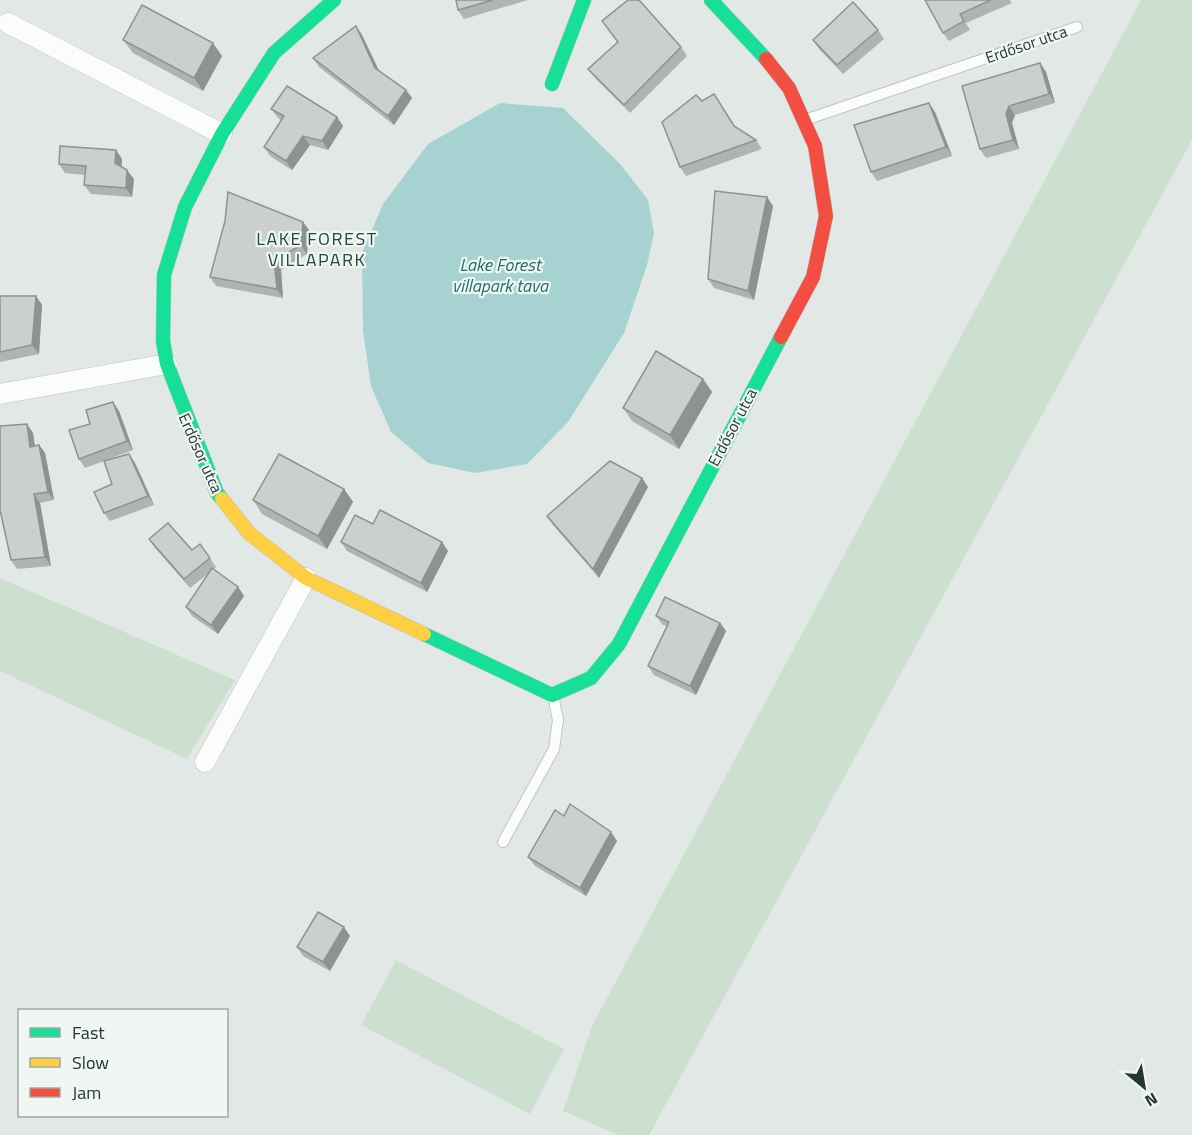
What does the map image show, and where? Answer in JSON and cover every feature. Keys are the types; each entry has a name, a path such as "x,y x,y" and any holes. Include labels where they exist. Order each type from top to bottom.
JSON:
{"street":[{"name":"Erdősor utca","path":"334,0 274,53 222,134 184,207 164,275 163,341 166,364 217,493 249,533 306,578 552,695 591,678 619,644 813,278 826,216 815,146 789,88 753,43 711,0"},
{"path":"552,84 584,0"},
{"path":"8,23 222,134"},
{"path":"0,394 166,364"},
{"path":"205,762 306,578"}],"lane":[{"name":"Erdősor utca","path":"805,120 1077,27"},
{"path":"503,843 554,749 558,720 552,695"}],"green space":[{"path":"1141,0 1192,0 1192,140 649,1135 618,1135 563,1111 592,1026"},
{"path":"0,578 235,680 187,759 0,671"},
{"path":"396,960 564,1049 530,1114 361,1025"}],"water":[{"name":"Lake Forest villapark tava","path":"500,103 563,108 621,165 648,200 654,233 647,265 624,333 568,422 527,464 475,473 428,463 391,432 371,386 363,331 362,253 383,204 428,144"}],"building":[{"path":"456,0 493,0 458,10"},
{"path":"628,0 639,0 681,47 624,105 588,69 618,42 602,21"},
{"path":"925,0 991,0 960,14 964,21 943,33"},
{"path":"853,2 878,30 837,65 813,40"},
{"path":"142,5 213,43 194,78 123,40"},
{"path":"356,26 375,68 406,90 388,116 313,58"},
{"path":"1040,63 1049,94 1009,106 1006,114 1013,140 980,149 962,86"},
{"path":"287,86 337,117 322,141 303,136 286,161 264,147 284,116 271,109"},
{"path":"714,94 734,126 756,140 680,167 662,122 696,95 702,101"},
{"path":"929,103 946,147 871,172 854,125"},
{"path":"60,146 116,150 115,163 127,170 126,188 84,185 86,166 59,164"},
{"path":"715,191 767,197 748,291 708,279"},
{"path":"228,192 303,222 301,245 274,261 277,289 210,277 225,221"},
{"path":"0,296 36,296 32,345 0,352"},
{"path":"656,351 703,379 670,435 623,408"},
{"path":"113,402 127,441 79,459 69,430 90,424 86,410"},
{"path":"27,424 30,447 39,445 48,492 34,494 45,557 11,560 0,510 0,426"},
{"path":"129,454 148,496 104,513 94,492 112,484 104,461"},
{"path":"279,454 344,489 318,536 253,500"},
{"path":"610,461 642,478 593,569 547,516"},
{"path":"380,510 442,542 421,583 341,542 355,515 373,524"},
{"path":"168,523 192,550 200,544 210,558 184,579 149,539"},
{"path":"212,568 238,587 211,625 186,607"},
{"path":"665,597 720,623 690,686 648,666 669,622 656,616"},
{"path":"570,804 611,832 580,888 528,857 555,810 564,816"},
{"path":"318,912 344,927 323,962 297,947"}],"traffic: fast":[{"path":"222,499 217,493 167,364 163,341 164,275 185,207 222,134 274,53 334,0"},
{"path":"552,84 584,0"},
{"path":"711,0 766,59"},
{"path":"424,634 552,695 591,678 619,644 781,337"}],"traffic: slow":[{"path":"222,499 249,533 306,578 424,634"}],"traffic: jam":[{"path":"766,59 789,88 815,146 826,216 813,277 781,337"}],"district":[{"name":"LAKE FOREST VILLAPARK","path":"317,249"}]}
